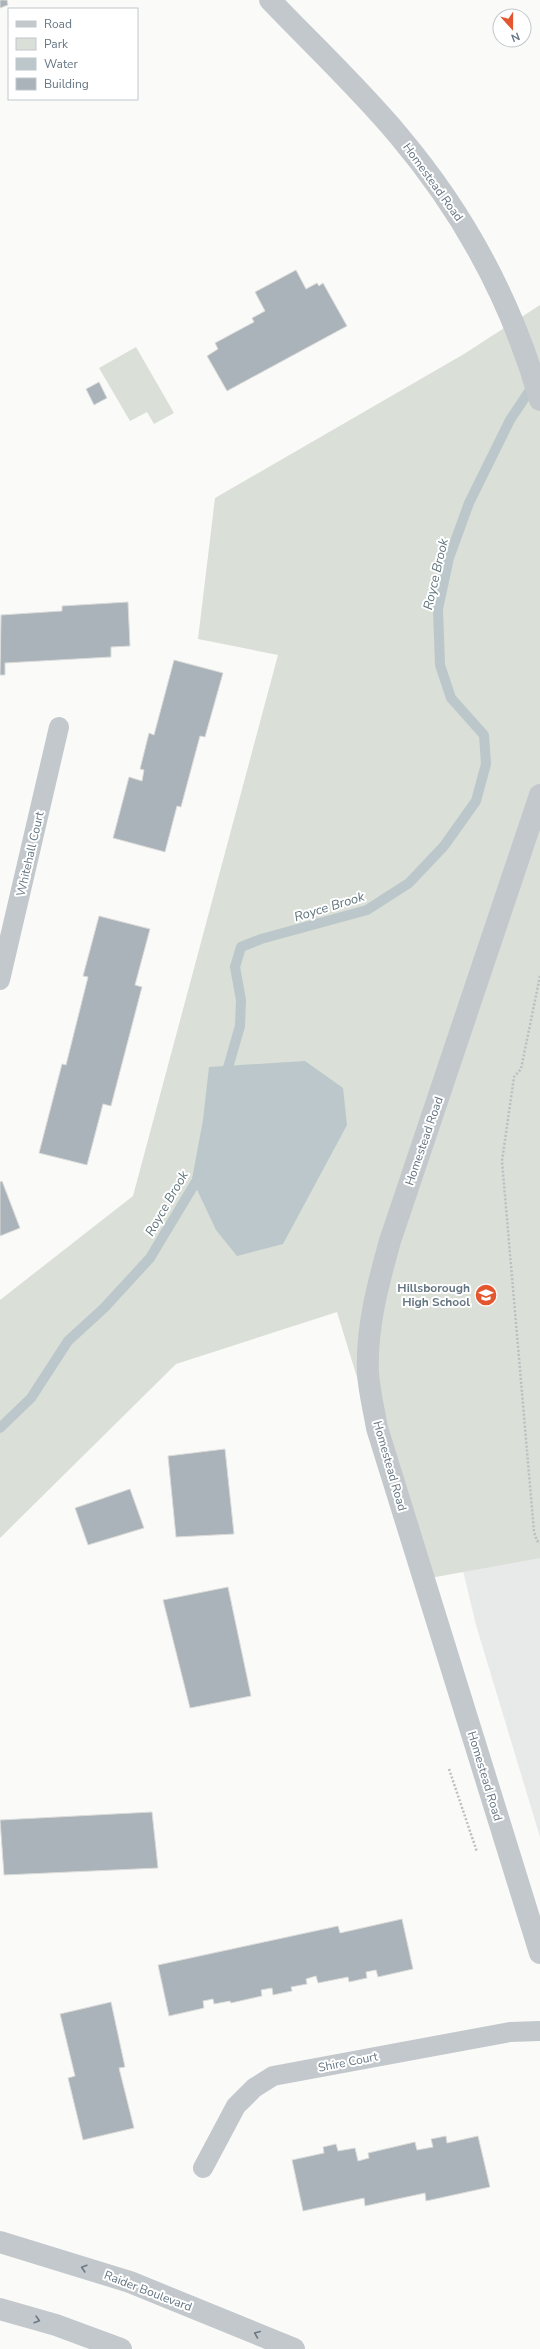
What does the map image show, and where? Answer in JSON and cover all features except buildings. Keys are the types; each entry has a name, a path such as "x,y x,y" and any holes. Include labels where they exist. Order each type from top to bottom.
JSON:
{"street":[{"name":"Homestead Road","path":"270,0 372,104 422,164 469,232 504,301 523,344 540,400"},
{"name":"Homestead Road","path":"540,795 390,1242 377,1286 370,1329 368,1374 377,1428 540,1953"},
{"name":"Raider Boulevard","path":"0,2242 130,2282 294,2349"},
{"path":"0,2309 56,2325 121,2349"}],"lane":[{"name":"Whitehall Court","path":"0,980 59,727"},
{"name":"Shire Court","path":"203,2168 236,2106 254,2088 273,2076 510,2032 540,2031"}],"path":[{"path":"540,976 521,1069 514,1077 502,1160 534,1532 537,1541 540,1542"},
{"path":"449,1769 477,1852"}],"shaded area":[{"name":"Hillsborough High School","path":"540,861 540,1837 476,1625 414,1366"}],"green space":[{"path":"540,305 540,1558 419,1580 337,1312 176,1364 0,1538 0,1300 133,1196 278,655 198,639 215,498 464,354"},
{"path":"136,347 174,413 154,424 147,412 130,421 99,368"}],"water":[{"path":"305,1061 343,1088 347,1125 283,1244 237,1256 216,1230 192,1179 203,1120 209,1067"}],"waterway":[{"name":"Royce Brook","path":"225,1078 240,1026 241,1000 235,967 241,947 261,939 367,910 409,883 444,846 476,801 486,764 484,735 451,698 440,665 438,609 449,558 469,503 510,420 534,384"},
{"name":"Royce Brook","path":"0,1428 31,1398 68,1341 104,1308 150,1258 197,1180 199,1172"}],"place":[{"name":"Hillsborough High School","path":"486,1295"}]}
